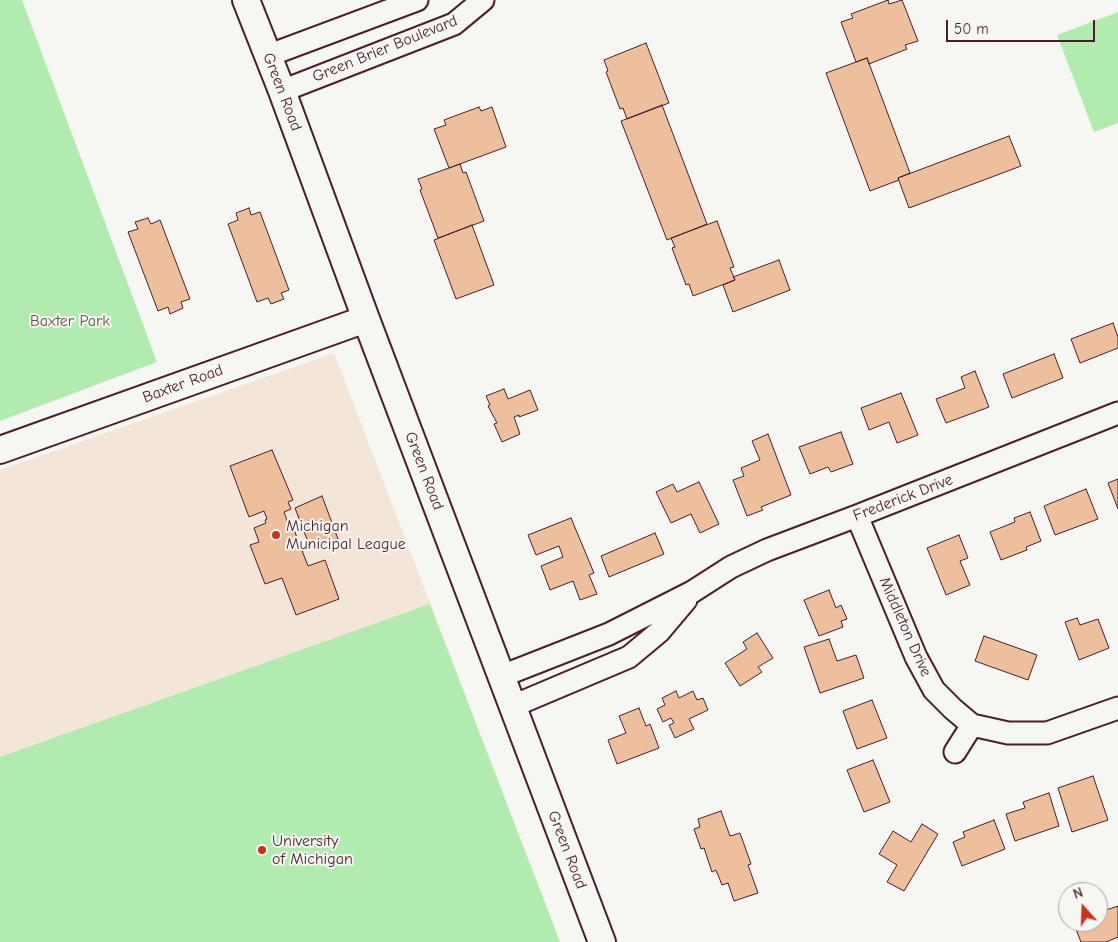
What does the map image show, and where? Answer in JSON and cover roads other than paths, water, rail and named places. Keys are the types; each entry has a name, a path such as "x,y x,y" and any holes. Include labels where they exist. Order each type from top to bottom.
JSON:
{"street":[{"name":"Green Road","path":"246,0 282,91 366,319 602,942"},
{"name":"Green Brier Boulevard","path":"267,56 417,0"},
{"name":"Green Brier Boulevard","path":"282,91 454,24 483,0"},
{"name":"Baxter Road","path":"0,450 366,319"},
{"name":"Frederick Drive","path":"502,676 609,634 692,592 732,567 767,550 1118,413"},
{"name":"Middleton Drive","path":"857,516 916,658 934,690 972,725 1008,734 1047,733 1118,708"},
{"name":"Frederick Drive","path":"513,706 629,657 658,632 692,592"},
{"path":"955,752 972,725"}],"place":[{"name":"Michigan Municipal League","path":"276,535"},
{"name":"University of Michigan","path":"262,850"}],"park label":[{"name":"Baxter Park","path":"70,321"}]}
